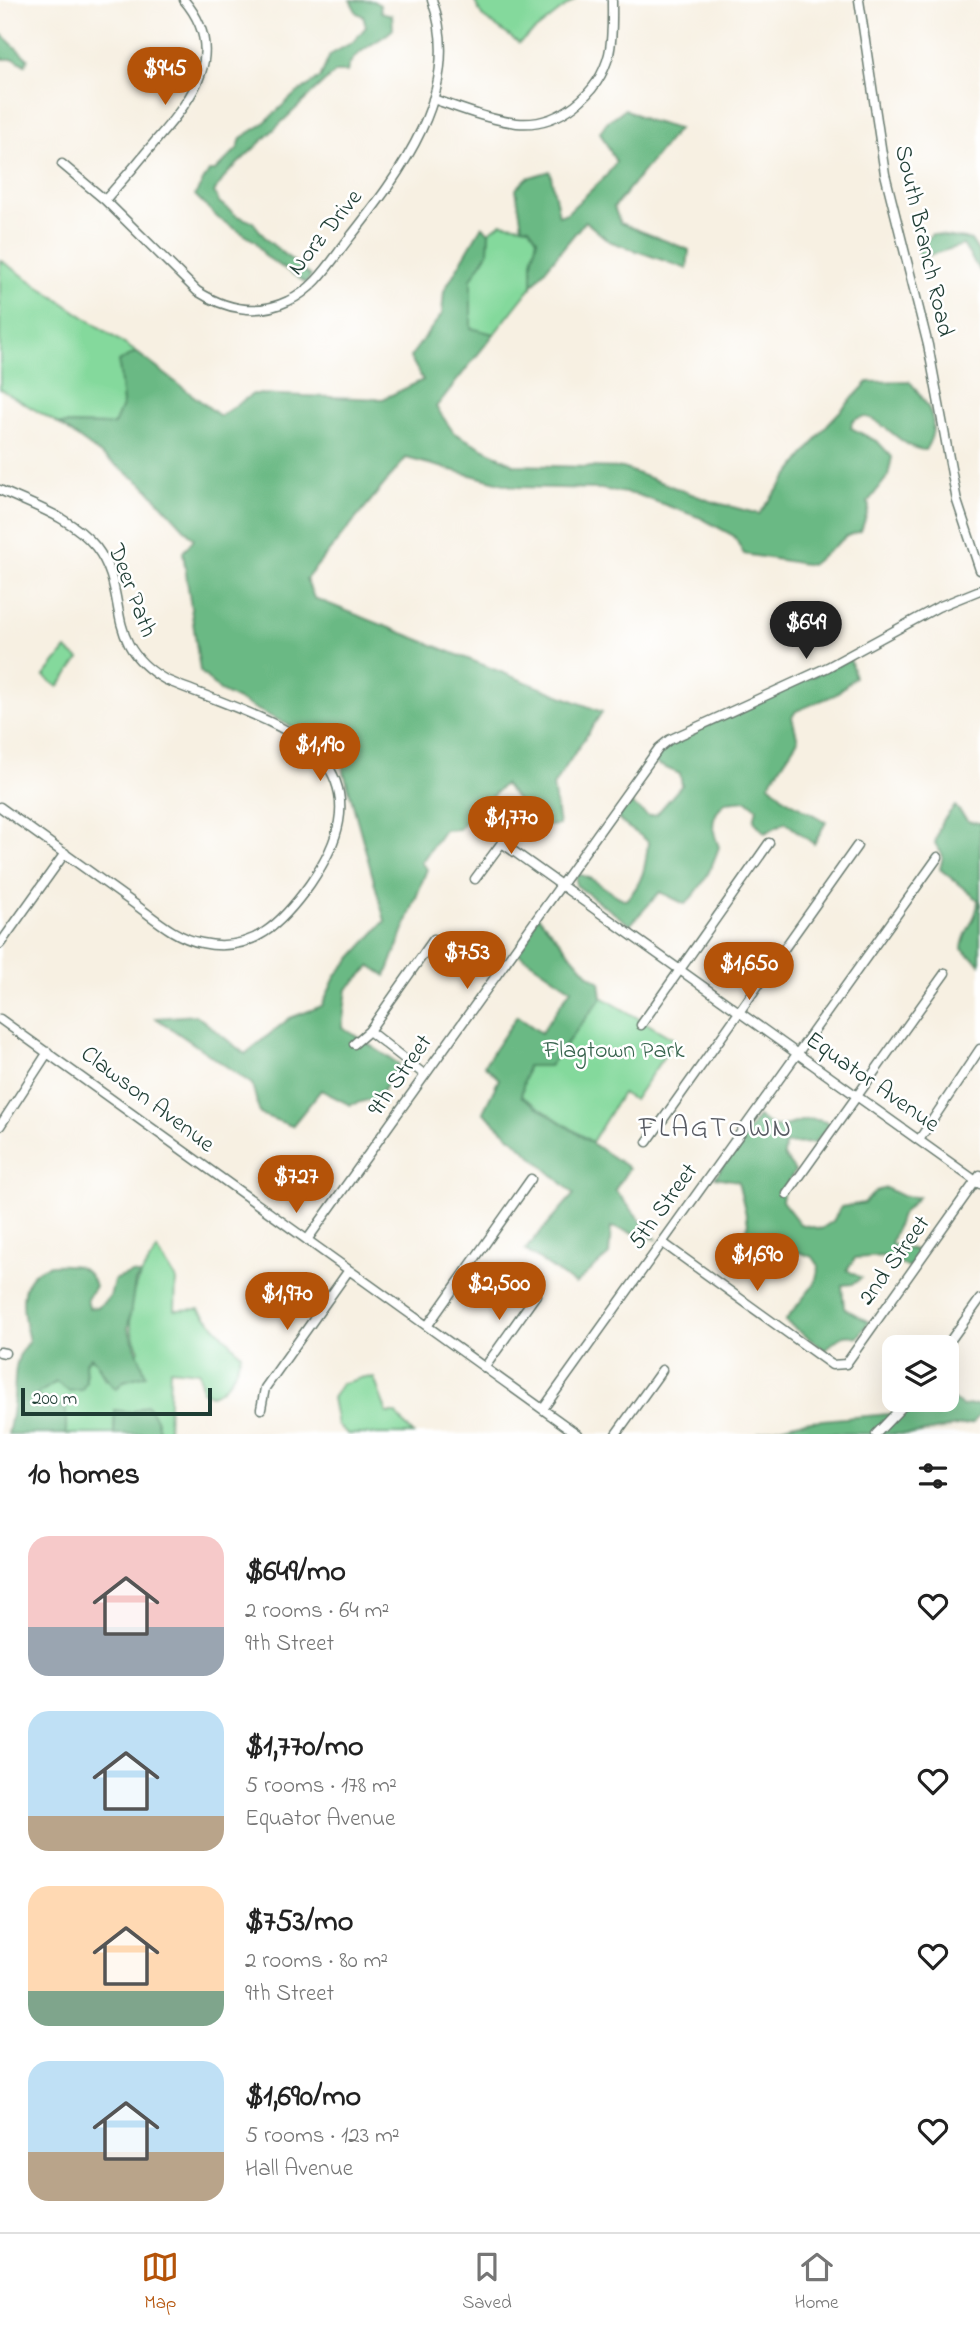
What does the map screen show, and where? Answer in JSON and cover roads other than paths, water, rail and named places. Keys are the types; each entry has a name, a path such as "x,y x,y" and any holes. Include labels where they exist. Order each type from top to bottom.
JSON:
{"street":[{"path":"105,200 185,106 201,78 205,61 202,34 184,0"},
{"name":"Norz Drive","path":"62,164 105,200 185,280 211,300 240,309 277,306 310,287 395,179 419,136 433,99 441,42 432,0"},
{"path":"433,99 519,123 547,120 572,108 592,89 608,56 612,0"},
{"name":"South Branch Road","path":"859,0 885,174 931,359 957,501 980,570"},
{"name":"Deer Path","path":"0,490 65,521 89,539 109,572 121,630 131,648 147,667 166,680 296,736 323,760 339,793 338,836 323,865 279,923 259,937 234,945 200,943 176,933 0,807"},
{"name":"9th Street","path":"307,1240 652,758 670,740 828,667 938,607 980,590"},
{"path":"475,879 523,814"},
{"path":"641,1026 769,842"},
{"name":"Equator Avenue","path":"502,843 856,1096 979,1180"},
{"path":"647,1142 857,846"},
{"path":"0,944 65,853"},
{"name":"5th Street","path":"543,1409 938,857"},
{"path":"354,1044 369,1031 434,939"},
{"path":"787,1194 945,973"},
{"name":"Clawson Avenue","path":"0,1019 577,1434"},
{"path":"369,1031 425,1075"},
{"path":"919,1140 980,1049"},
{"path":"0,1126 48,1052"},
{"path":"428,1325 531,1179"},
{"name":"2nd Street","path":"663,1243 832,1365 839,1367 846,1364 979,1180"},
{"path":"261,1409 265,1388 349,1270"},
{"path":"485,1367 536,1295"},
{"path":"954,1335 980,1299"},
{"path":"616,1434 662,1370"},
{"path":"876,1434 897,1412"}],"district":[{"name":"FLAGTOWN","path":"716,1129"}],"park label":[{"name":"Flagtown Park","path":"614,1051"}]}
